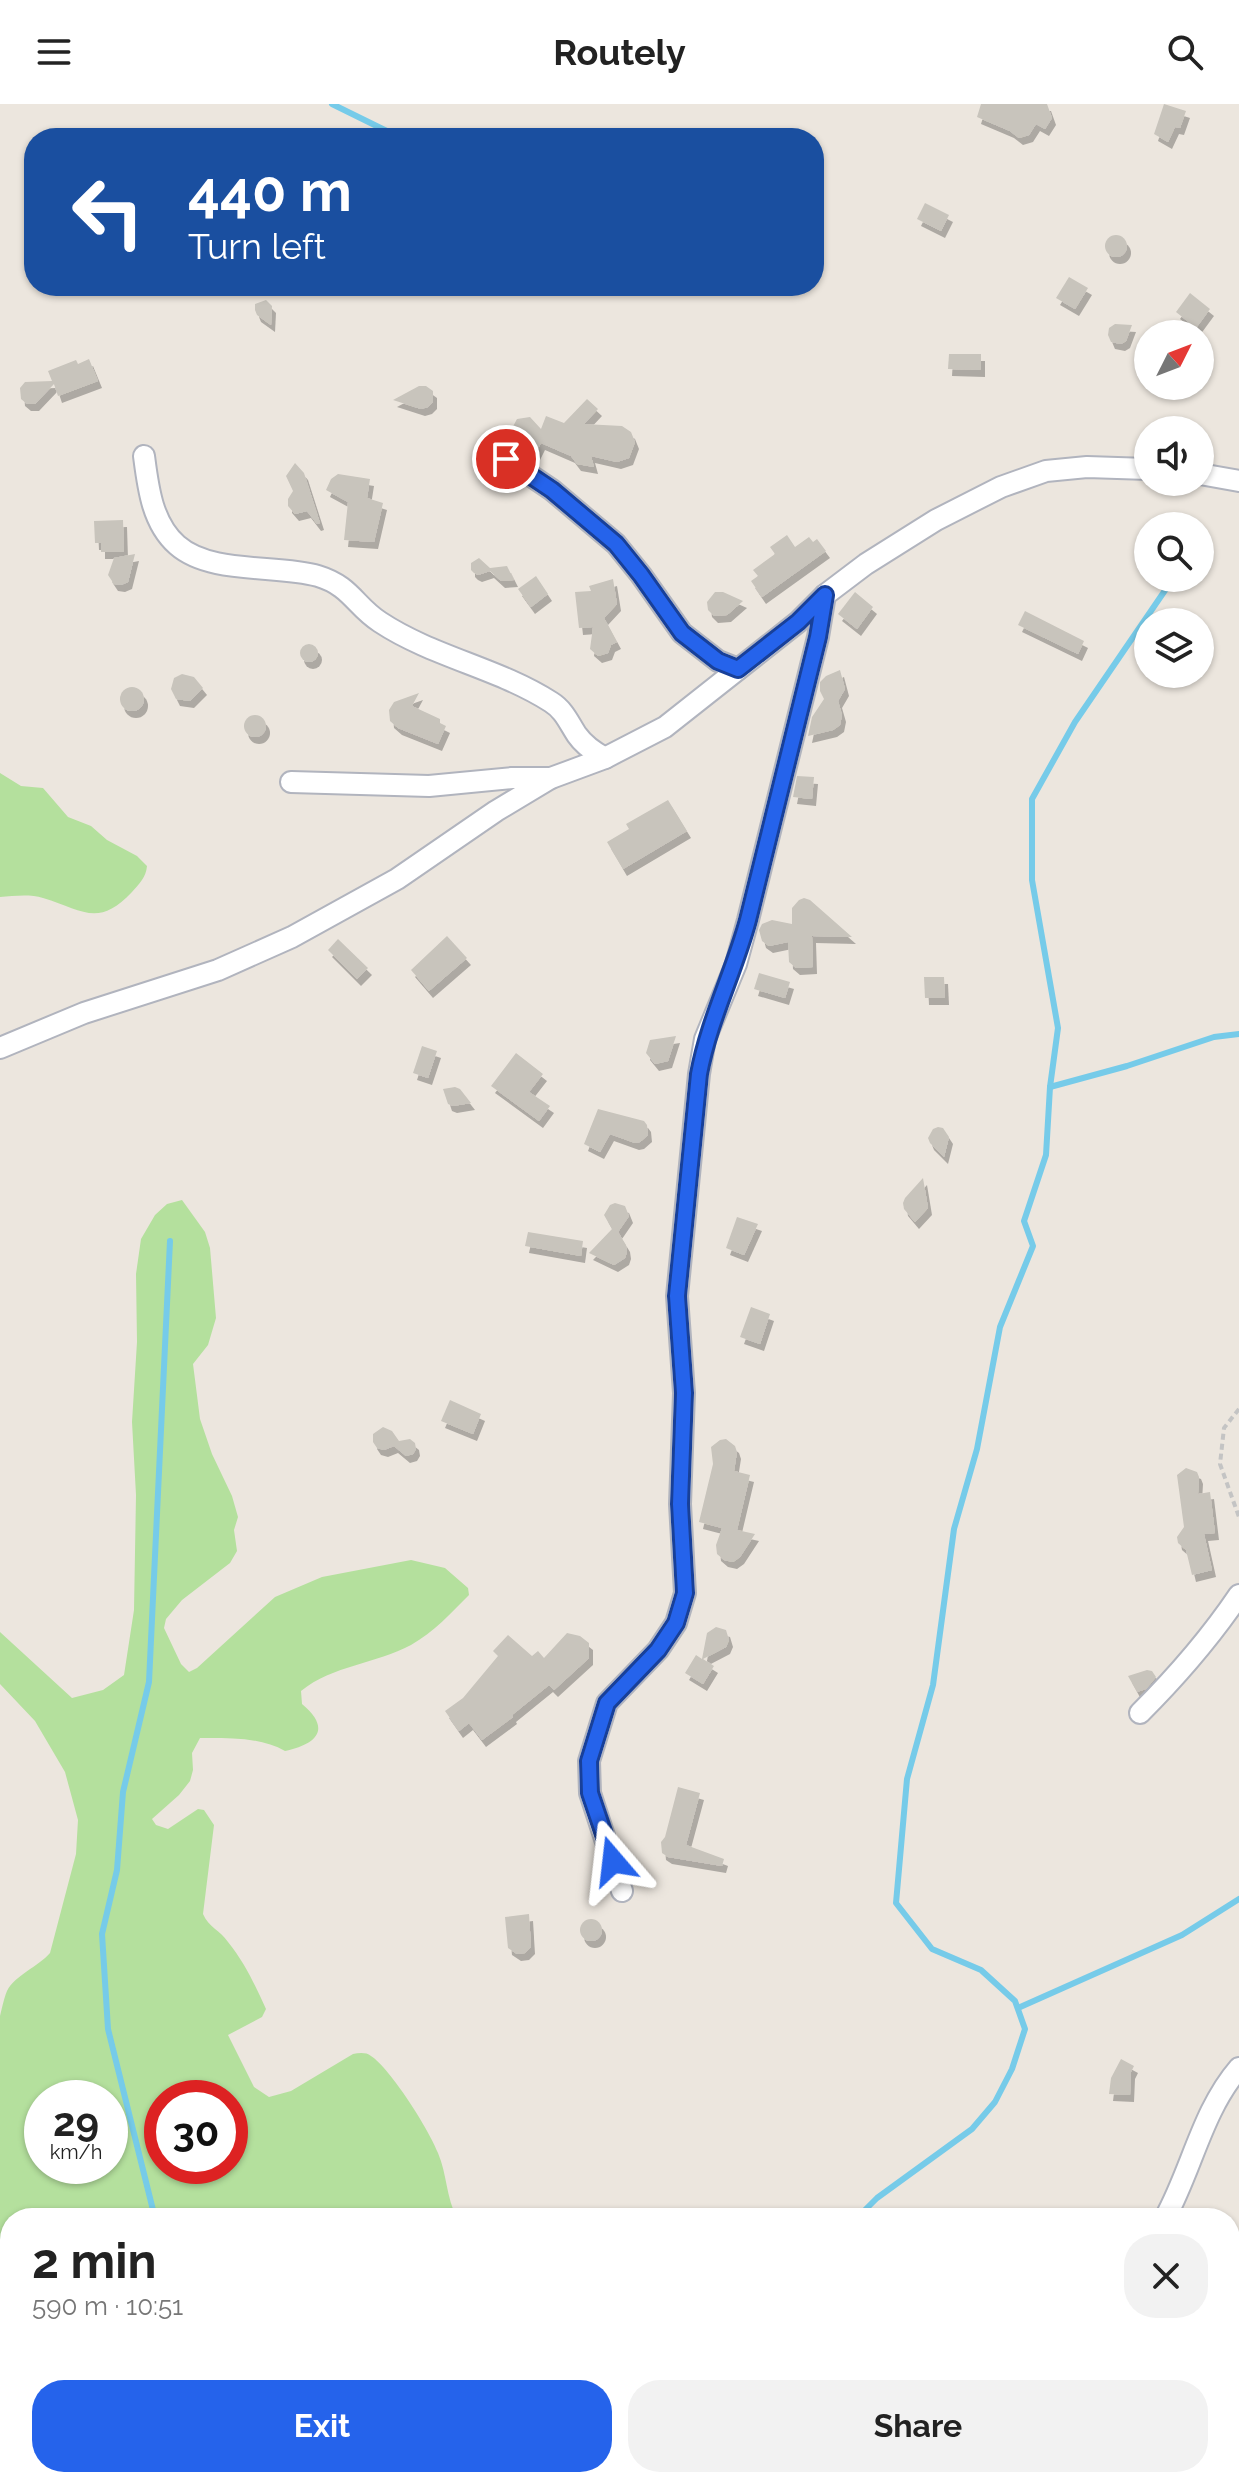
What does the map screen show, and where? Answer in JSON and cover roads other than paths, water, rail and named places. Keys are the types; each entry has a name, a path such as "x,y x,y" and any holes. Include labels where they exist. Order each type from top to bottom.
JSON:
{"street":[{"path":"144,456 148,495 177,545 190,554 219,563 316,575 334,582 346,589 382,624 552,703 562,711 585,744 605,758"},
{"path":"506,459 552,490 616,544 682,633 718,661 738,669"},
{"path":"0,1048 84,1013 218,970 292,937 397,879 496,811 551,778 605,758 665,727 798,622 825,595 866,564 936,520 1001,487 1046,471 1087,467 1134,469"},
{"path":"1214,477 1239,481"},
{"path":"622,1891 590,1793 589,1761 607,1703 658,1650 676,1623 685,1593 680,1504 684,1393 677,1296 699,1074 705,1039 736,964 744,934 818,637 825,595"},
{"path":"291,782 429,786 512,778 551,778"},
{"path":"1140,1713 1215,1631 1239,1595"},
{"path":"1169,2208 1212,2110 1225,2084 1239,2068"}],"waterway":[{"path":"332,104 381,128"},
{"path":"867,2208 972,2129 995,2102 1012,2069 1025,2029 1015,2001 981,1970 932,1949 896,1903 907,1779 933,1685 954,1529 977,1449 1000,1327 1033,1246 1024,1221 1046,1155 1050,1087 1058,1028 1032,880 1032,799 1075,722 1164,592"},
{"path":"1050,1087 1214,1037 1239,1034"},
{"path":"153,2208 108,2029 102,1934 117,1870 123,1792 149,1682 170,1241"},
{"path":"1018,2008 1182,1935 1239,1899"}]}
